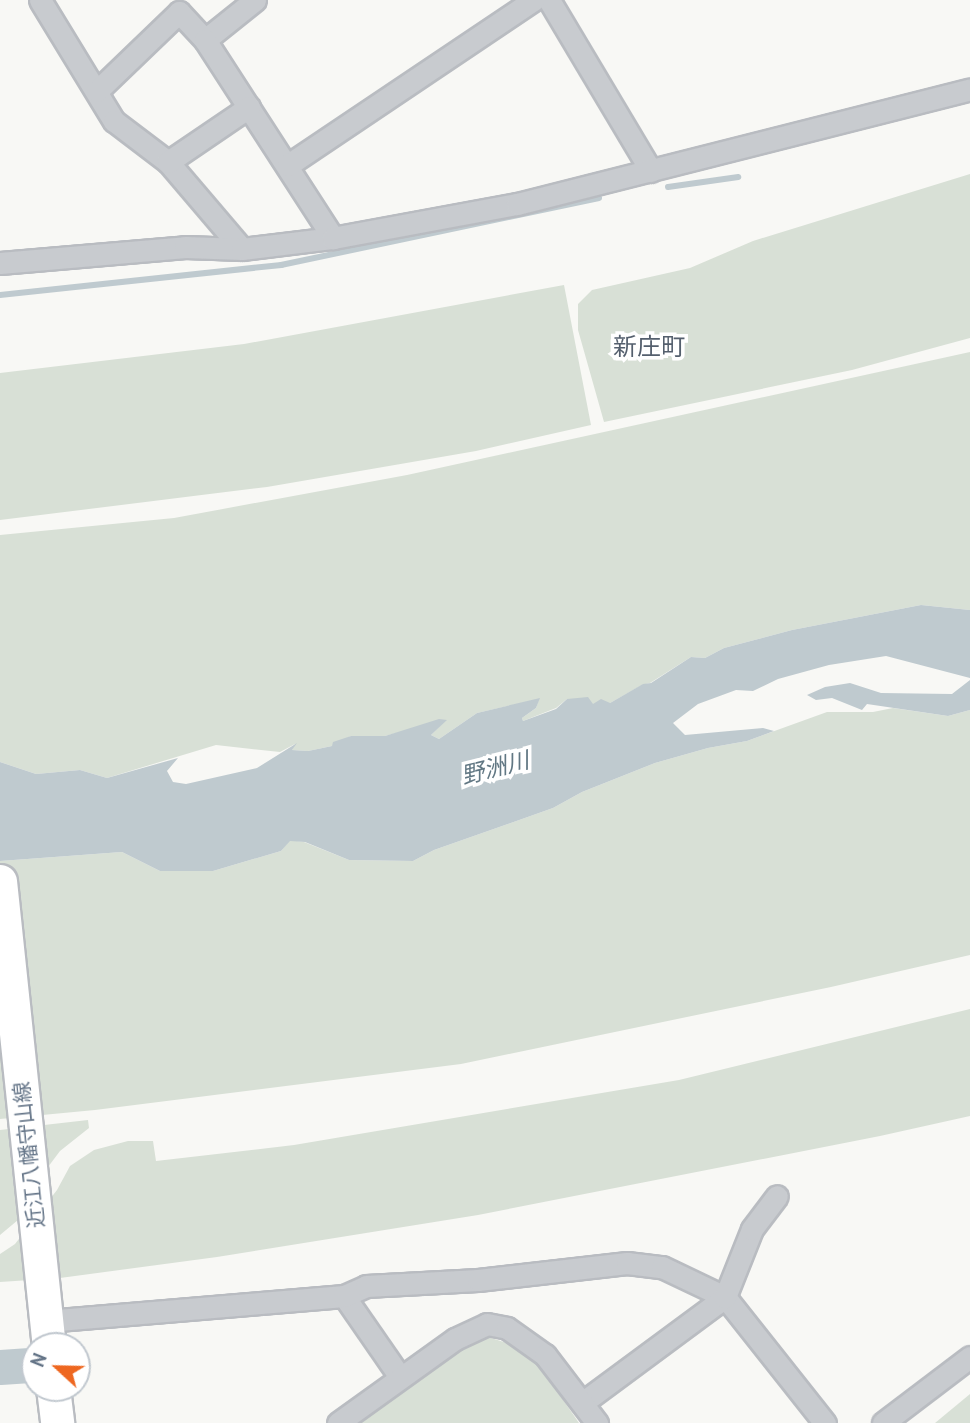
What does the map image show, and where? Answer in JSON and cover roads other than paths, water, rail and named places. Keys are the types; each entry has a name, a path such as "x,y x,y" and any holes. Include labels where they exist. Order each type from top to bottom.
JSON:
{"main road":[{"name":"近江八幡守山線","path":"0,881 46,1320"},
{"path":"55,1402 57,1422"}],"street":[{"path":"40,0 114,121 168,162 242,249"},
{"path":"205,40 254,0"},
{"path":"288,164 534,0"},
{"path":"549,0 651,171"},
{"path":"97,91 179,12 205,40 288,164 333,238"},
{"path":"0,263 185,247 242,249 333,238 517,204 970,89"},
{"path":"168,162 249,107"},
{"path":"582,1404 725,1297 752,1229 777,1196"},
{"path":"46,1320 344,1296 366,1286 478,1280 627,1263 662,1267 725,1297 825,1423"},
{"path":"344,1296 400,1377"},
{"path":"338,1423 455,1339 487,1324 507,1328 525,1338 545,1355 597,1423"},
{"path":"883,1423 970,1357"}],"water":[{"name":"野洲川","path":"921,605 970,610 970,678 886,656 829,665 778,679 753,691 736,690 698,704 673,723 685,735 763,728 774,731 747,741 708,748 655,763 582,792 553,808 434,850 413,861 349,860 305,842 290,841 281,851 213,871 160,871 122,852 0,861 0,762 36,774 80,770 107,778 178,758 167,771 173,782 186,784 257,768 297,743 292,750 308,751 332,746 333,742 351,736 385,736 439,719 447,720 431,735 439,739 477,713 540,698 536,708 522,718 523,721 556,709 567,699 588,697 593,704 601,699 610,703 643,684 651,683 691,657 705,658 724,648 792,630"},
{"path":"970,680 970,710 948,716 867,704 862,710 832,698 816,700 807,695 825,687 850,683 881,693 952,694"}],"waterway":[{"path":"668,187 738,177"},
{"path":"0,295 281,265 599,198"},
{"path":"0,1367 21,1365"}],"district":[{"name":"新庄町","path":"649,347"}]}
